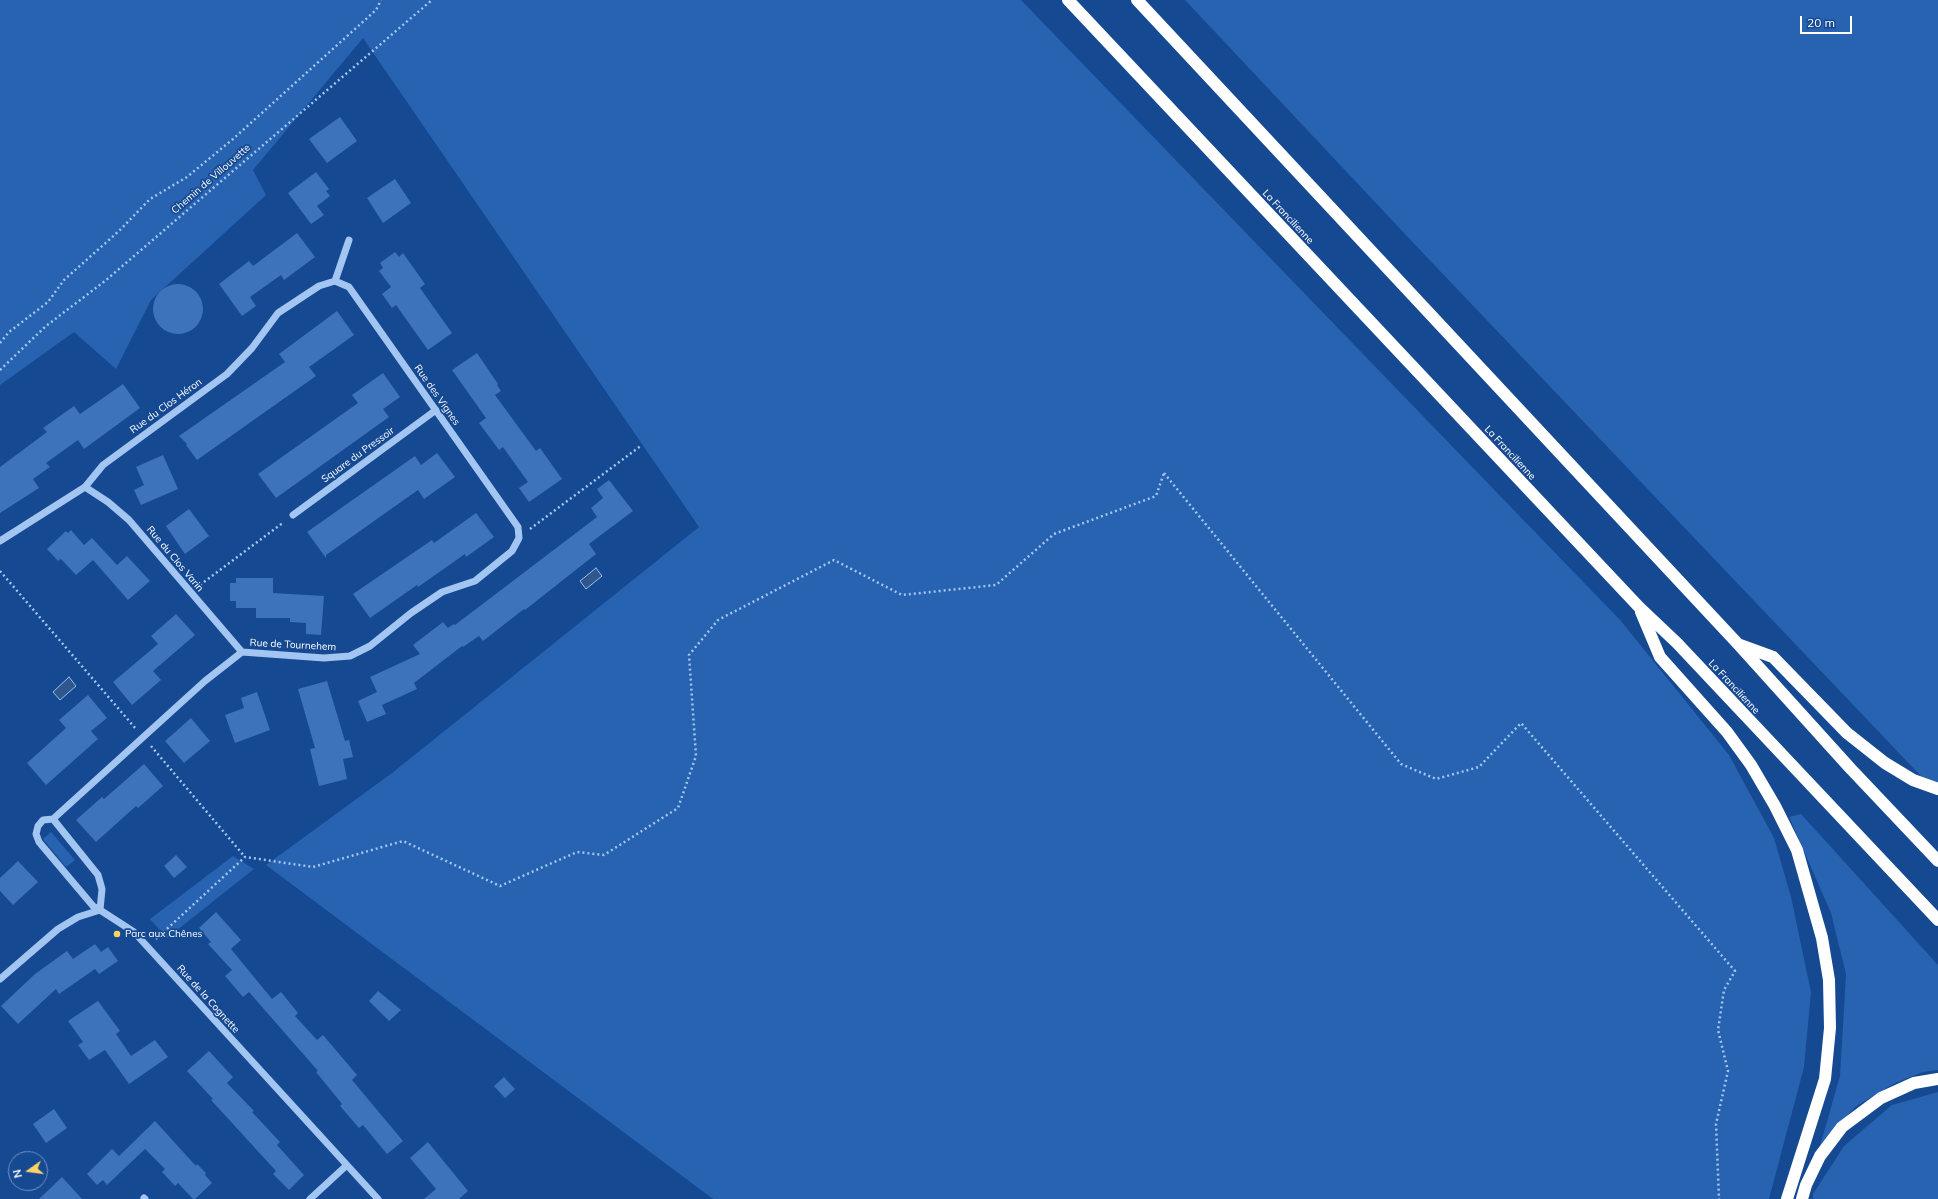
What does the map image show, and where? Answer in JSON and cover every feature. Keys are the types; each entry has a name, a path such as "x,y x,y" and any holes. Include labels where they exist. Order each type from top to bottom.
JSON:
{"highway":[{"name":"La Francilienne","path":"1068,0 1639,607 1677,643 1938,920"},
{"path":"1137,0 1738,644 1835,752 1938,861"},
{"path":"1639,607 1660,657 1727,732 1751,765 1775,806 1797,850 1822,938 1829,980 1830,1028 1825,1079 1787,1199"},
{"path":"1738,644 1773,657 1847,733 1885,764 1913,780 1938,789"},
{"path":"1802,1199 1806,1185 1820,1156 1842,1127 1881,1098 1914,1083 1938,1079"}],"street":[{"path":"335,280 349,240"},
{"name":"Rue des Vignes","path":"335,280 349,287 518,526 519,538"},
{"name":"Rue du Clos Héron","path":"0,541 85,487 103,465 227,374 252,348 278,313 319,286 335,280"},
{"name":"Square du Pressoir","path":"293,515 436,410"},
{"name":"Rue du Clos Varin","path":"85,487 108,502 129,520 242,652"},
{"name":"Rue de Tournehem","path":"100,910 93,906 39,842 36,834 38,826 43,820 53,819 205,681 242,652 324,658 350,656 370,646 410,613 442,592 475,581 512,552 519,538"},
{"path":"0,979 58,929 78,917 100,910 102,889 98,875 53,819"},
{"name":"Rue de la Cognette","path":"100,910 134,932 378,1199"},
{"path":"310,1199 347,1165"}],"path":[{"path":"0,343 9,332 48,302 64,280 118,231 150,199 187,177 233,139 376,10 382,0"},
{"name":"Chemin de Villouvette","path":"0,370 46,326 105,281 432,0"},
{"path":"519,538 642,445"},
{"path":"0,571 245,857 313,867 403,841 500,886 577,852 604,855 678,808 696,756 689,656 718,620 834,560 902,595 996,585 1054,534 1156,496 1164,474 1400,764 1436,778 1479,767 1522,723 1735,971 1724,990 1718,1030 1728,1071 1716,1124 1719,1199"},
{"path":"190,592 293,515"},
{"path":"148,947 245,857"}],"shaded area":[{"path":"0,0 1021,0 1621,621 1729,755 1774,838 1791,897 1811,992 1804,1067 1769,1199 713,1199 266,865 392,773 699,527 363,38 253,170 266,195 151,300 116,369 74,332 0,385"},
{"path":"1185,0 1938,0 1938,794 1420,250"},
{"path":"596,568 602,576 586,589 580,581"},
{"path":"69,677 76,686 60,700 53,692"},
{"path":"1801,814 1938,965 1938,1070 1923,1072 1895,1083 1855,1107 1832,1133 1818,1153 1840,1076 1846,974 1831,913 1789,817"},
{"path":"51,832 75,860 66,867 43,839"},
{"path":"233,856 254,869 167,938 150,919"},
{"path":"1938,1092 1938,1199 1813,1199 1813,1194 1844,1146 1892,1105"}],"building":[{"path":"340,117 357,141 327,163 309,139"},
{"path":"316,172 329,189 326,191 330,196 317,206 324,215 311,224 288,193"},
{"path":"395,179 411,203 383,223 367,198"},
{"path":"297,233 315,257 284,280 281,275 250,297 256,306 242,316 219,284 249,261 253,266"},
{"path":"395,252 399,257 403,253 425,284 420,288 452,333 428,350 396,305 392,308 382,294 391,287 379,271 383,268 380,263"},
{"path":"178,284 188,286 196,291 201,299 203,309 201,319 196,327 188,332 178,334 168,332 160,327 155,319 153,309 155,299 160,291 168,286"},
{"path":"337,311 354,335 309,367 316,376 197,460 186,445 187,444 179,436 285,362 279,354"},
{"path":"477,353 498,384 497,385 501,391 495,395 536,451 540,448 562,479 529,502 519,488 528,482 503,447 499,450 479,423 486,418 452,370"},
{"path":"383,373 400,397 383,409 389,417 276,498 258,474 358,403 352,395"},
{"path":"123,384 140,408 84,449 78,440 46,463 50,467 33,479 39,488 0,513 0,467 47,432 43,428 74,406 80,414"},
{"path":"437,453 455,477 424,499 418,490 326,555 326,558 307,532 415,456 421,465"},
{"path":"163,455 178,489 141,505 134,490 144,485 136,467"},
{"path":"609,480 633,511 589,544 596,554 483,641 479,636 463,647 462,646 414,683 417,689 382,705 386,714 367,722 358,701 377,692 370,677 420,654 413,645 443,622 448,628 454,624 455,625 597,517 591,508 603,498 597,489"},
{"path":"189,509 209,536 185,554 166,526"},
{"path":"476,513 494,537 466,557 465,554 418,587 417,585 370,618 353,594 432,540 434,543"},
{"path":"71,530 84,545 92,538 117,565 127,556 150,581 128,600 93,560 76,575 61,559 58,561 47,549 66,531 68,533"},
{"path":"236,578 273,578 273,593 324,596 321,635 306,634 306,623 290,622 290,618 256,618 256,608 236,608 236,601 230,601 230,583 236,583"},
{"path":"176,614 195,635 153,671 161,680 132,705 113,682 158,644 151,636"},
{"path":"327,681 345,741 349,740 353,757 343,759 347,779 319,786 310,749 315,748 298,689"},
{"path":"257,692 270,730 235,743 225,715 244,708 241,698"},
{"path":"88,695 107,718 91,731 98,739 46,785 27,763 66,728 59,720"},
{"path":"191,718 210,741 184,763 165,741"},
{"path":"144,764 163,786 138,808 136,806 96,842 76,820 102,797 104,799"},
{"path":"176,855 187,867 174,878 164,866"},
{"path":"18,861 38,882 13,905 0,891 0,878"},
{"path":"216,912 241,940 231,949 272,999 281,992 298,1013 295,1016 317,1040 323,1035 357,1075 352,1080 403,1141 387,1154 363,1125 359,1128 340,1106 342,1104 316,1072 318,1071 249,992 243,997 225,976 232,970 208,944 211,942 199,928"},
{"path":"95,944 101,952 108,947 118,961 99,974 95,969 59,994 56,989 18,1024 1,1006 35,974 67,951 73,959"},
{"path":"378,991 401,1010 389,1021 369,1001"},
{"path":"98,1001 120,1031 116,1034 131,1056 155,1040 168,1057 129,1084 105,1050 89,1060 78,1045 83,1042 68,1021"},
{"path":"209,1051 233,1077 227,1083 254,1111 252,1112 280,1142 277,1145 304,1175 289,1190 273,1174 276,1171 211,1100 213,1099 187,1071"},
{"path":"504,1077 515,1089 505,1098 494,1086"},
{"path":"54,1109 67,1128 46,1143 33,1124"},
{"path":"155,1121 196,1166 197,1164 206,1173 205,1175 212,1183 195,1199 193,1199 178,1183 175,1186 162,1172 165,1169 145,1149 107,1185 103,1180 97,1185 87,1174 112,1149 119,1156"},
{"path":"428,1142 468,1191 459,1199 424,1199 436,1189 410,1158"},
{"path":"62,1177 82,1199 39,1199"}],"place":[{"name":"Parc aux Chênes","path":"117,934"}]}
